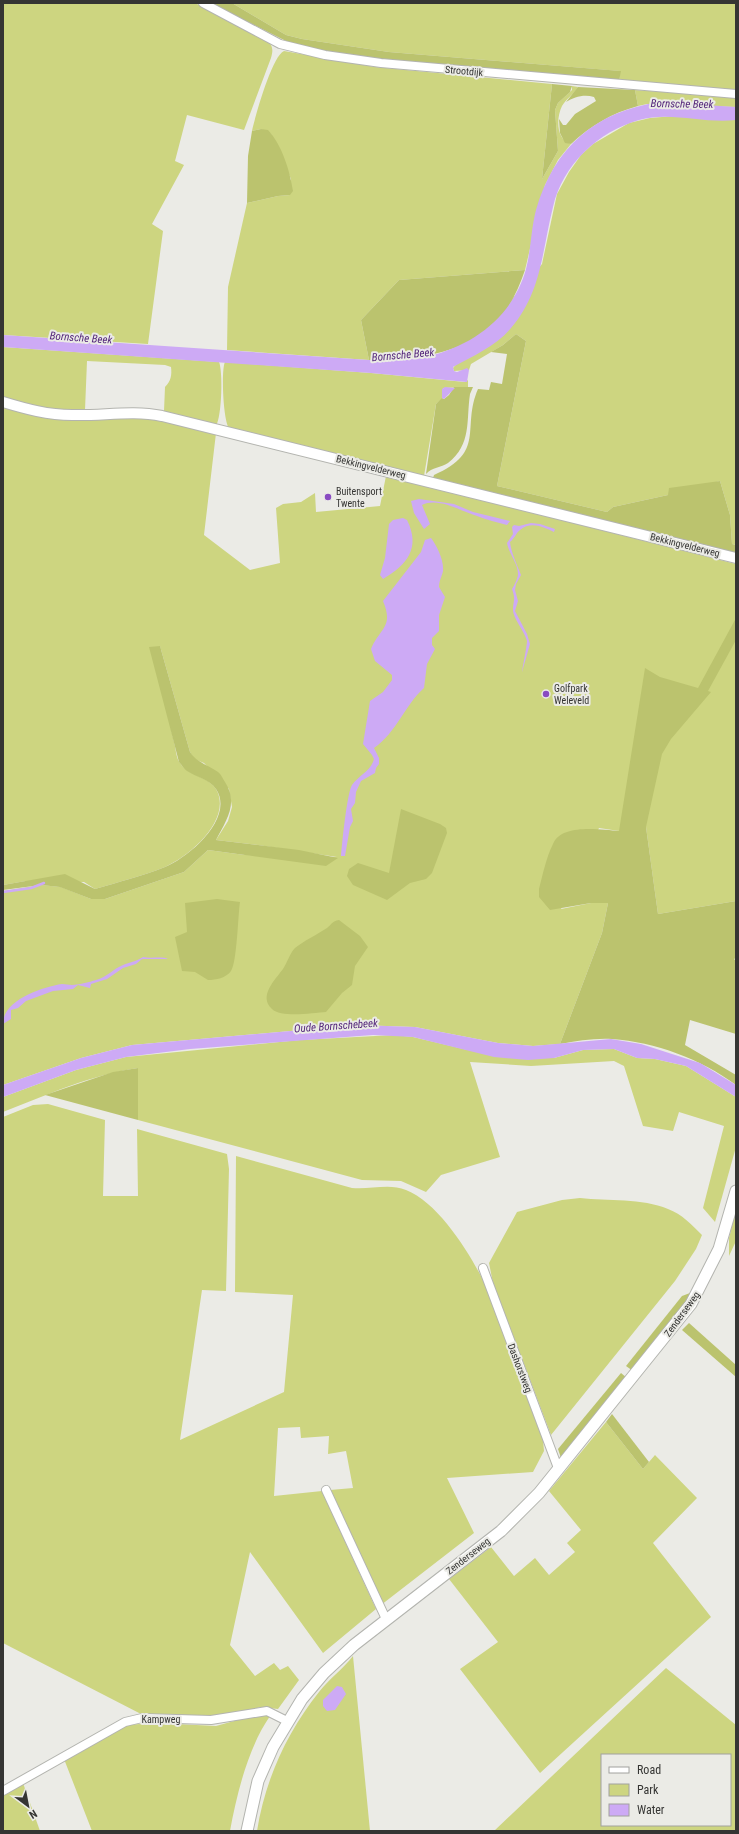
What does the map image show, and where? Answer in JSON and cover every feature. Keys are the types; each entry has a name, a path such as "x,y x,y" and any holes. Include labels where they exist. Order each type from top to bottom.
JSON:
{"main road":[{"name":"Zenderseweg","path":"247,1831 258,1781 273,1747 287,1721 302,1699 324,1673 354,1645 501,1531 539,1493 691,1304 719,1249 736,1191"}],"street":[{"name":"Strootdijk","path":"203,3 280,44 325,55 381,63 736,94"},
{"name":"Bekkingvelderweg","path":"3,402 54,414 136,413 162,416 736,558"},
{"name":"Dashorstweg","path":"483,1268 558,1468"},
{"path":"326,1490 386,1619"},
{"name":"Kampweg","path":"3,1791 115,1727 131,1720 142,1718 211,1720 267,1711 287,1721"}],"green space":[{"path":"3,3 195,3 265,38 272,47 271,58 244,130 187,115 175,161 184,165 152,224 163,231 148,344 3,335"},
{"path":"210,3 232,3 286,35 302,39 389,52 621,71 619,81 366,59 313,49 288,42"},
{"path":"232,3 736,3 736,90 619,81 620,71 389,52 302,39 286,35"},
{"path":"284,51 375,67 552,84 542,179 558,151 555,110 558,103 572,90 572,86 578,87 564,103 560,111 558,122 560,133 566,142 571,144 558,160 545,185 525,270 399,280 361,320 369,360 227,350 228,287 247,203 278,196 290,195 291,179 271,134 261,129 252,131 269,75 279,55"},
{"path":"552,84 572,86 570,92 558,103 555,110 558,151 542,179"},
{"path":"578,87 635,90 638,106 610,116 586,131 571,144 565,143 560,133 559,119 563,125 566,125 575,114 596,101 594,97 583,96 576,97 566,102"},
{"path":"635,90 736,97 736,107 647,104 638,106"},
{"path":"674,116 736,120 736,545 732,544 730,515 720,481 668,495 613,507 607,512 497,486 526,341 516,334 503,345 471,364 469,370 454,371 453,368 542,264 557,194 569,172 581,155 593,144 629,123 650,118"},
{"path":"261,129 268,130 277,143 290,175 293,191 290,195 278,196 247,203 248,156 252,131"},
{"path":"525,270 516,293 503,314 491,327 476,338 460,346 424,356 387,360 369,360 361,320 399,280"},
{"path":"516,334 526,341 497,486 607,512 613,507 668,495 669,488 720,481 730,515 732,544 736,545 736,555 433,478 434,475 450,466 461,457 467,448 470,438 473,403 478,389 489,390 491,382 502,384 507,354 491,352 503,345"},
{"path":"3,347 219,362 221,374 221,394 218,421 216,426 143,411 141,408 164,411 165,387 171,378 171,367 165,365 87,361 85,410 49,409 3,398"},
{"path":"225,362 465,382 468,380 468,387 443,388 442,399 436,404 424,476 229,428 225,415 223,395 223,374"},
{"path":"454,387 473,387 470,394 468,423 464,440 456,456 448,463 431,470 426,474 436,404 442,398 444,399 449,395"},
{"name":"Golfpark Weleveld","path":"3,406 156,419 216,433 204,535 250,570 280,563 276,508 283,504 301,502 315,493 316,512 380,506 386,476 736,564 736,901 658,914 646,827 619,831 599,828 561,909 591,903 608,903 602,933 560,1044 533,1046 498,1043 415,1027 358,1025 132,1045 81,1058 3,1085 3,891 41,885 61,887 91,899 105,899 184,872 208,850 245,855 337,857 216,840 228,821 232,807 229,789 204,763 194,759 190,752 160,646 167,707 177,756 179,761 188,771 208,781 216,789 220,801 219,812 214,824 197,845 175,862 148,873 95,889 84,882 26,881 3,885"},
{"path":"736,618 736,640 708,691 711,692 671,739 662,754 646,827 658,914 736,901 736,958 734,959 736,961 736,1034 690,1020 685,1045 736,1075 736,1085 708,1067 693,1060 677,1053 645,1044 606,1039 560,1044 602,933 608,903 591,903 550,910 539,897 539,889 548,855 558,837 573,830 583,829 619,831 645,668 660,677 698,688"},
{"path":"160,646 190,752 199,761 219,773 229,790 231,797 230,812 216,840 299,850 338,858 326,866 208,850 184,872 105,899 91,899 60,887 41,885 3,890 3,885 65,874 95,889 139,876 165,867 186,855 197,846 215,824 219,812 220,800 216,789 206,780 187,771 179,762 149,647"},
{"path":"401,809 440,824 446,828 447,833 432,873 426,879 410,883 387,900 353,885 347,876 349,869 358,863 389,873"},
{"path":"217,899 240,902 235,959 229,973 221,978 208,980 195,972 182,971 175,937 187,932 185,903"},
{"path":"339,920 360,936 368,947 355,966 352,985 342,993 326,1012 290,1014 276,1012 268,1004 267,994 269,988 283,969 293,950 327,928 333,922"},
{"path":"394,1035 413,1037 468,1050 554,1058 583,1050 614,1049 637,1058 655,1059 686,1066 736,1097 736,1147 715,1222 703,1208 724,1126 679,1112 673,1131 643,1126 624,1066 614,1061 531,1066 470,1062 500,1157 441,1175 426,1192 401,1181 362,1180 138,1120 138,1068 103,1075 52,1092 3,1112 3,1097 76,1070 126,1057 300,1040"},
{"path":"138,1068 138,1120 45,1095 113,1072"},
{"path":"48,1104 105,1120 103,1196 138,1196 137,1129 227,1154 229,1169 226,1291 202,1290 180,1440 284,1392 293,1295 235,1292 236,1156 352,1188 393,1187 406,1190 418,1196 440,1215 460,1241 476,1266 491,1297 543,1440 544,1451 533,1472 447,1478 474,1533 381,1605 330,1490 353,1488 346,1451 328,1454 329,1436 301,1438 300,1427 278,1428 274,1496 322,1491 376,1609 323,1653 250,1552 230,1645 255,1676 274,1663 280,1670 288,1666 299,1680 278,1709 260,1707 241,1714 214,1717 141,1714 3,1643 3,1117 33,1105"},
{"path":"580,1198 636,1201 658,1205 678,1214 702,1235 696,1249 675,1281 551,1435 493,1283 489,1263 517,1212 562,1200"},
{"path":"736,1210 736,1241 729,1256 729,1238"},
{"path":"698,1290 633,1371 626,1366 682,1296"},
{"path":"689,1323 736,1365 736,1377 682,1330"},
{"path":"621,1373 627,1378 561,1458 558,1449"},
{"path":"612,1414 649,1462 643,1469 606,1422"},
{"path":"606,1422 643,1469 655,1455 697,1498 653,1543 711,1617 540,1773 460,1669 498,1642 449,1579 491,1547 514,1576 535,1558 549,1575 575,1552 567,1543 581,1530 549,1491"},
{"path":"353,1656 370,1831 257,1831 266,1793 287,1740 307,1707 327,1683"},
{"path":"666,1668 736,1725 736,1831 494,1831"},
{"path":"260,1714 270,1716 255,1742 244,1771 230,1831 92,1831 64,1759 125,1725 156,1723 216,1726"},
{"path":"23,1783 40,1831 3,1831 3,1795"}],"water":[{"name":"Bornsche Beek","path":"660,102 736,107 736,120 724,121 663,117 639,120 624,125 596,141 584,152 565,177 558,191 549,223 540,270 529,300 521,314 511,328 498,340 484,350 453,367 454,371 457,372 467,368 469,370 467,382 371,373 3,347 3,335 369,360 414,359 446,351 476,336 490,326 512,301 520,286 526,269 536,210 544,188 554,168 566,151 581,136 597,124 616,114 637,107"},
{"path":"445,387 455,388 444,399 442,398 442,389"},
{"path":"419,499 454,504 473,512 510,521 507,525 450,506 429,503 422,505 430,524 424,529 414,513 411,501"},
{"path":"403,518 407,520 411,530 413,539 412,547 405,562 383,579 380,575 385,558 389,524 393,520"},
{"path":"531,523 540,524 555,529 554,532 546,528 533,525 524,527 510,542 521,575 516,584 515,590 518,601 515,611 527,634 530,644 522,672 527,641 513,610 514,598 512,589 517,580 518,570 507,543 513,534 512,527 514,525 519,526"},
{"path":"431,538 438,549 442,562 443,571 439,587 445,597 439,615 439,631 432,638 432,645 435,649 427,664 424,688 411,703 395,727 382,742 374,748 379,758 379,764 375,773 361,781 356,792 355,803 351,809 353,821 350,827 345,856 341,856 350,790 352,785 368,770 374,759 363,744 370,701 383,692 392,680 392,675 375,661 371,649 386,622 386,610 383,601 421,552 425,540"},
{"path":"143,957 168,959 142,959 136,964 123,968 107,979 91,984 90,988 78,985 73,989 53,991 26,1001 18,1008 11,1010 11,1019 3,1024 9,1008 25,996 44,988 62,984 71,985 96,980 119,967"},
{"path":"358,1025 415,1027 498,1043 533,1046 611,1039 641,1044 700,1063 736,1085 736,1097 686,1066 655,1059 637,1058 614,1049 583,1050 554,1058 528,1060 494,1057 413,1037 373,1035 190,1049 126,1057 76,1070 3,1097 3,1085 81,1058 132,1045"},
{"path":"337,1686 342,1687 346,1694 335,1710 327,1711 323,1706 323,1700"}],"waterway":[{"path":"3,892 31,888 44,883"}],"place":[{"name":"Buitensport Twente","path":"328,497"},
{"name":"Golfpark Weleveld","path":"546,694"}],"water label":[{"name":"Oude Bornschebeek","path":"336,1026"}]}
